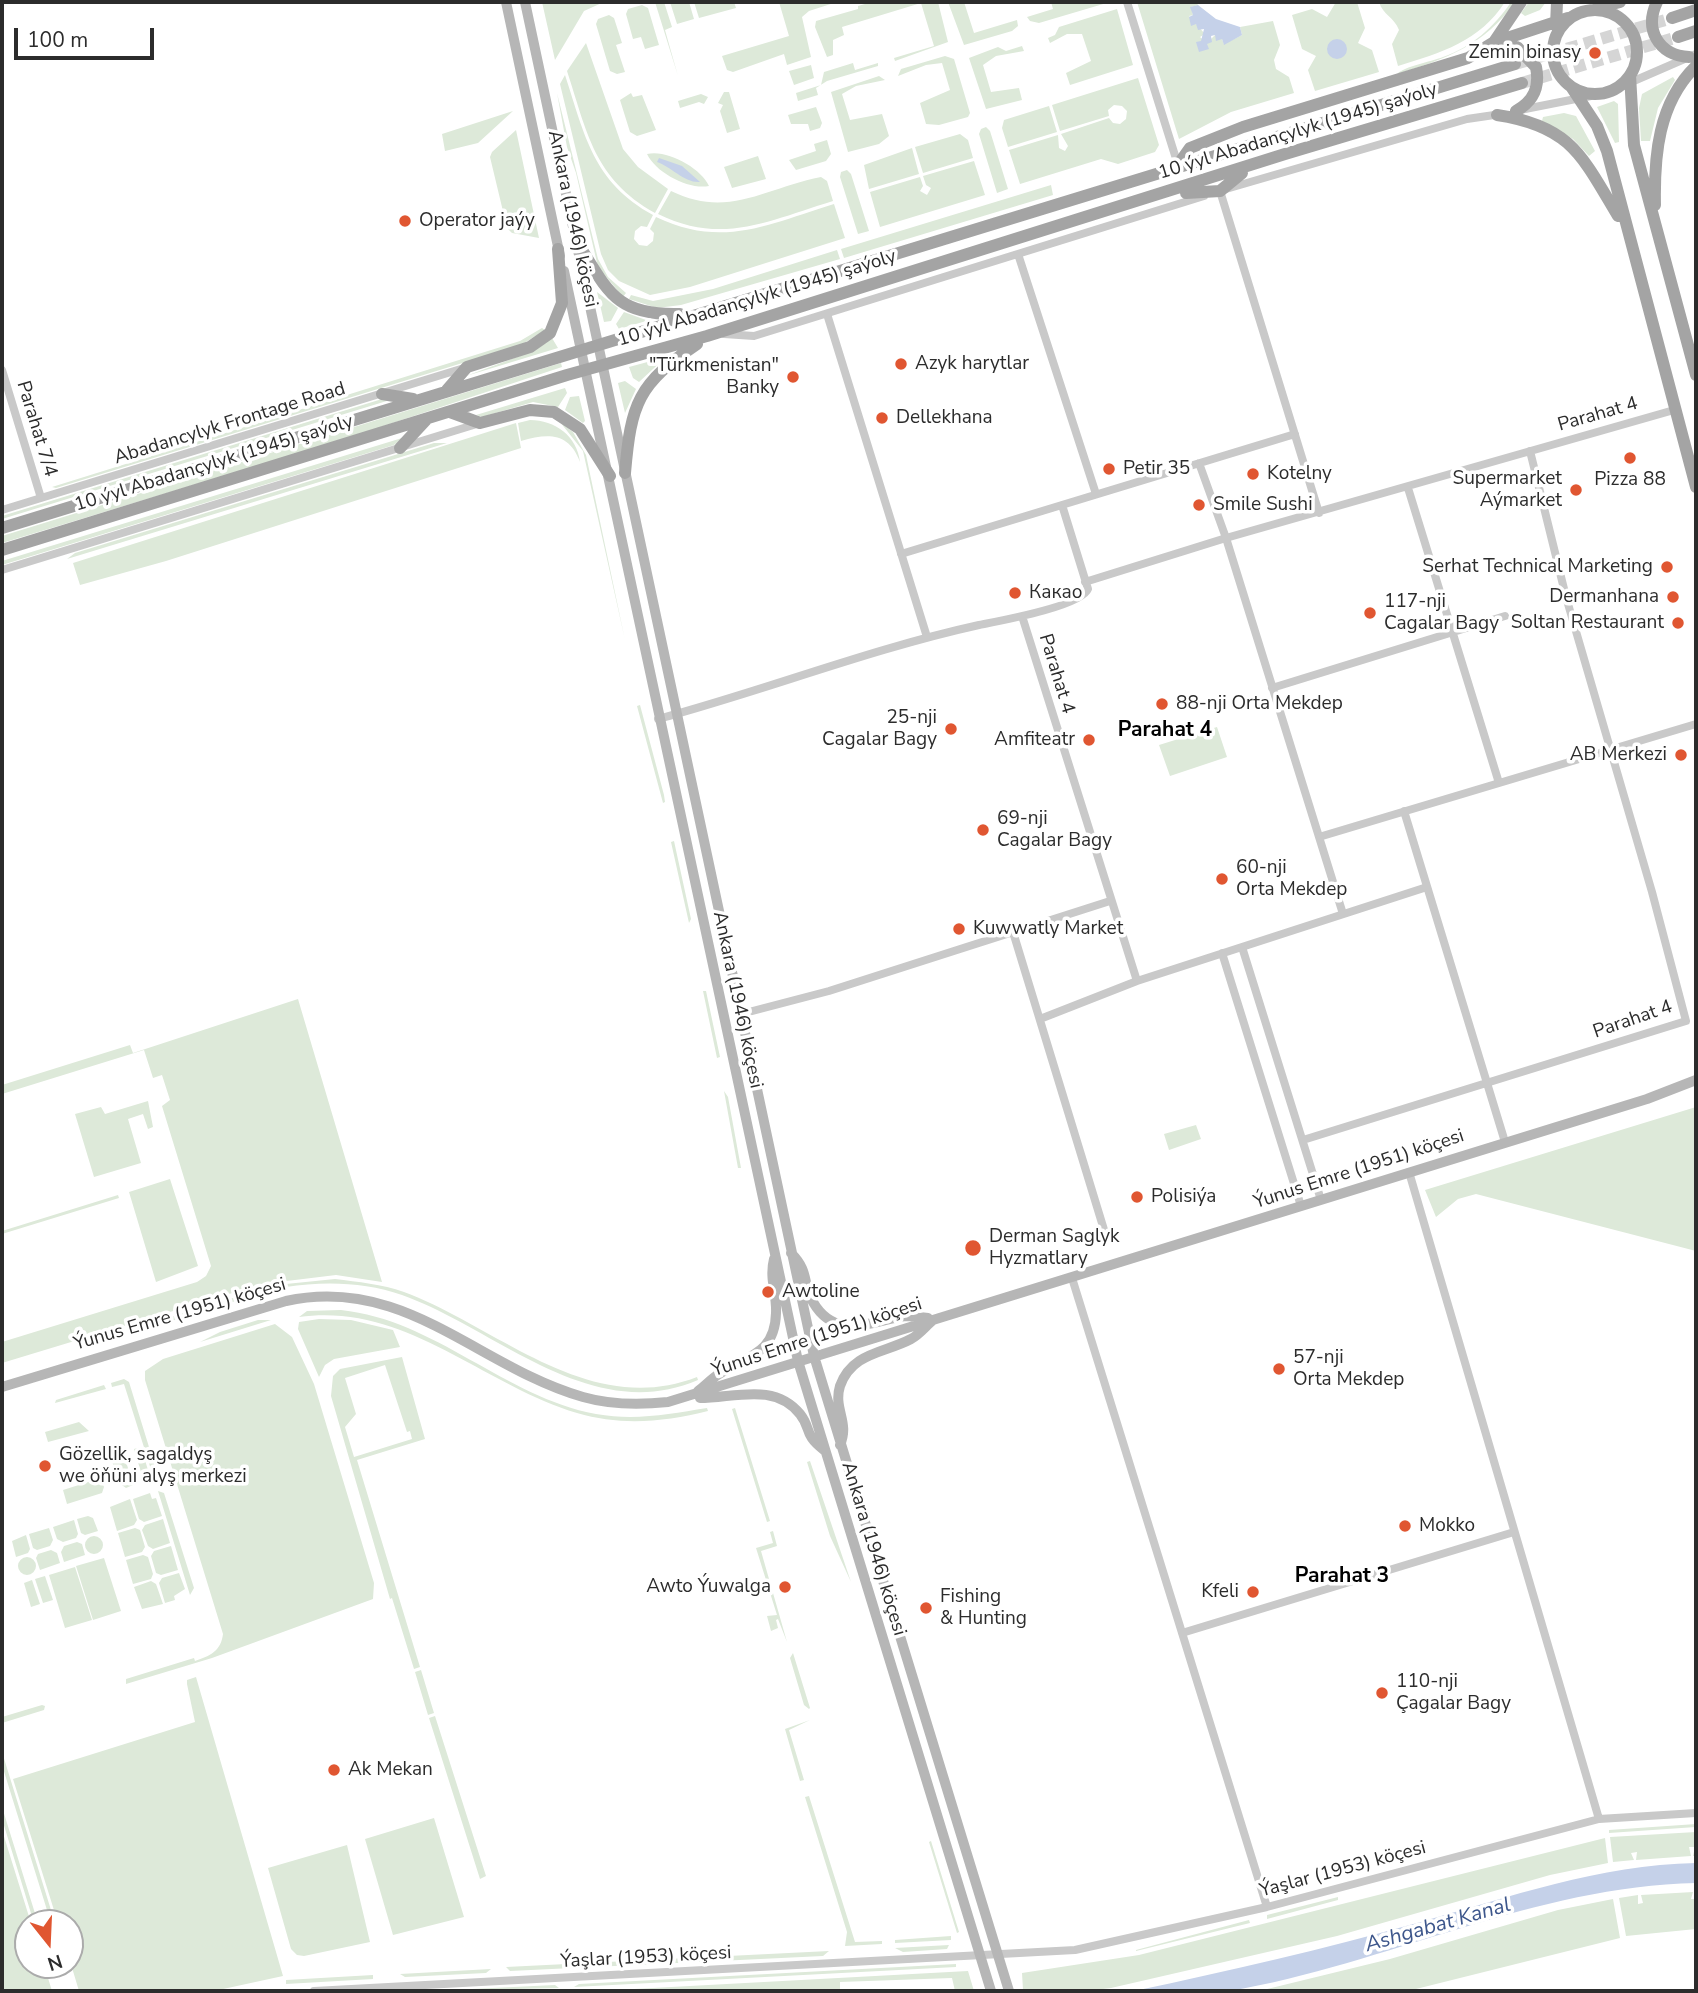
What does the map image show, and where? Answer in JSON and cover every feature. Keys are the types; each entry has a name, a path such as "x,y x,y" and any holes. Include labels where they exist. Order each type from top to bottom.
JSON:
{"main road":[{"name":"Ankara (1946) köçesi","path":"506,2 558,249 610,475 658,719 798,1361 991,1991"},
{"name":"Ankara (1946) köçesi","path":"525,2 814,1356 1009,1991"},
{"path":"1493,43 1521,2"},
{"path":"1557,2 1563,20 1555,36 1552,54 1555,67 1597,126 1606,151 1696,487"},
{"path":"1655,223 1655,181 1661,128 1694,59 1671,53 1659,45 1651,26 1657,2"},
{"path":"1178,165 1191,148 1243,127 1448,66 1493,43 1613,3 1634,37 1637,50 1630,79 1634,145 1696,375"},
{"path":"1593,9 1619,16"},
{"path":"1672,18 1696,10"},
{"path":"1678,37 1696,31"},
{"path":"1493,43 1517,47 1536,67 1536,92 1527,105 1516,111"},
{"name":"10 ýyl Abadançylyk (1945) şaýoly","path":"2,528 1178,165 1515,64"},
{"path":"1576,93 1596,95 1614,90 1630,79"},
{"name":"10 ýyl Abadançylyk (1945) şaýoly","path":"2,550 587,370 712,335 1248,168 1285,154 1522,83"},
{"path":"1497,115 1527,119 1557,132 1588,165 1626,229"},
{"path":"1164,194 1220,191 1248,168"},
{"path":"577,242 603,287 623,305 650,314 695,314"},
{"path":"447,391 467,367 530,347 550,333 562,303 558,249"},
{"path":"625,473 629,431 641,395 665,366 712,335"},
{"path":"382,394 417,400"},
{"path":"450,412 480,423 530,410 554,412 586,437 610,475"},
{"path":"400,448 426,419"},
{"name":"Ýunus Emre (1951) köçesi","path":"2,1387 278,1303 323,1296 362,1298 397,1307 540,1379 583,1397 636,1404 690,1398 798,1361 1072,1278 1647,1098 1696,1080"},
{"name":"Ýunus Emre (1951) köçesi","path":"1647,1098 1696,1088"},
{"path":"791,1252 803,1265 813,1303 825,1316 836,1322 862,1327 907,1316 934,1319"},
{"path":"690,1398 720,1373 751,1360 765,1346 776,1319 770,1273 775,1256"},
{"path":"840,1445 846,1431 838,1396 847,1374 873,1352 913,1338 934,1319"},
{"path":"690,1398 725,1398 757,1393 780,1398 800,1414 810,1440 824,1450"}],"street":[{"path":"1127,2 1178,165"},
{"path":"1630,79 1694,59"},
{"path":"712,335 754,336 1220,191 1467,119 1516,111 1576,93"},
{"path":"1220,191 1319,513"},
{"path":"1018,254 1096,494"},
{"path":"827,314 927,637"},
{"name":"Abadancylyk Frontage Road","path":"2,510 467,367"},
{"name":"Parahat 7/4","path":"2,369 41,498"},
{"name":"Parahat 4","path":"658,719 927,637 1022,616 1081,598 1087,592 1085,582 1226,538 1674,410"},
{"path":"2,570 480,423"},
{"path":"901,554 1295,434"},
{"name":"Parahat 4","path":"1487,1084 1686,1021 1652,892 1566,597 1531,451"},
{"path":"1199,463 1226,538 1343,914"},
{"path":"1408,488 1499,783"},
{"path":"1062,505 1085,582"},
{"name":"Parahat 4","path":"1022,616 1137,981"},
{"path":"1272,688 1505,616"},
{"path":"1319,837 1696,724"},
{"path":"1404,811 1506,1142"},
{"path":"1040,1020 1137,981 1427,887"},
{"path":"741,1014 829,991 1110,901"},
{"path":"1013,932 1105,1233"},
{"path":"1242,947 1321,1200"},
{"path":"1222,953 1301,1206"},
{"path":"1303,1140 1487,1084"},
{"path":"1409,1172 1599,1819"},
{"path":"1072,1278 1267,1907"},
{"path":"1182,1633 1514,1532"},
{"name":"Ýaşlar (1953) köçesi","path":"314,1991 1075,1950 1267,1907 1599,1819 1696,1813"}],"green space":[{"path":"542,2 604,2 584,11 555,60"},
{"path":"655,2 664,2 672,27 665,30 678,76"},
{"path":"670,2 689,2 694,19 677,24"},
{"path":"694,2 734,2 736,8 699,18"},
{"path":"779,2 837,2 809,11 802,17 811,57 787,65 784,54 733,72 727,70 722,56 789,36"},
{"path":"872,2 938,2 948,42 895,61 894,58 934,46 921,3 842,27 844,35 833,40 833,55 827,57 815,27 816,21 858,9 858,6"},
{"path":"948,2 964,2 974,33 1017,20 1018,26 1012,31 964,45"},
{"path":"1051,2 1110,2 1039,23 1030,21 1027,17 1053,9"},
{"path":"1137,2 1196,2 1198,5 1191,7 1193,15 1189,16 1205,34 1200,37 1207,43 1215,35 1222,39 1224,44 1242,35 1240,27 1273,21 1280,45 1274,60 1276,69 1289,77 1294,93 1231,112 1179,139"},
{"path":"1336,2 1357,2 1365,28 1358,43 1372,50 1379,72 1315,91 1308,70 1316,56 1302,49 1292,15 1312,9 1327,17"},
{"path":"1379,2 1505,2 1484,27 1458,44 1398,66 1392,44 1399,30"},
{"path":"1511,2 1515,2 1491,29 1463,48 1490,28"},
{"path":"1529,2 1546,2 1540,10 1525,16 1521,13"},
{"path":"642,5 648,8 659,45 645,49 641,37 633,39 626,14 628,9"},
{"path":"1117,9 1133,65 1070,85 1066,73 1091,61 1082,34 1067,34 1050,43 1048,38 1055,35 1059,27"},
{"path":"609,15 614,18 622,43 616,45 625,72 617,74 610,71 596,24 598,19"},
{"path":"586,43 623,149 638,167 668,189 655,213 618,185 596,152 588,134 567,71"},
{"path":"1022,46 1024,51 996,56 983,65 991,92 1019,88 1022,100 986,109 969,58 998,47 1006,51"},
{"path":"1453,53 1432,62 1397,74 1406,69"},
{"path":"945,56 954,59 970,113 968,117 939,125 926,124 920,103 950,90 942,63 926,65 898,76 901,69"},
{"path":"853,63 855,70 878,63 878,66 821,85 824,72"},
{"path":"811,65 814,78 794,85 789,71"},
{"path":"565,75 586,137 604,172 617,188 653,215 647,227 641,226 635,231 634,239 639,245 647,246 653,241 654,233 650,229 656,217 703,231 725,232 767,225 834,204 845,238 690,287 650,295 619,281 608,270 601,254 560,84"},
{"path":"879,76 885,80 856,86 842,94 850,120 882,114 889,136 879,144 848,152 831,92"},
{"path":"1673,77 1675,80 1658,108 1650,141 1641,141 1639,108 1642,94"},
{"path":"1138,78 1159,145 1155,152 1118,164 1101,159 1020,184 1009,150 1058,135 1059,148 1065,151 1068,146 1061,134 1109,118 1113,123 1120,124 1126,119 1127,111 1122,106 1114,105 1108,110 1109,116 1060,131 1052,105"},
{"path":"820,85 816,88 818,95 798,101 796,93"},
{"path":"724,92 729,92 740,129 727,133 720,111 723,105 718,103"},
{"path":"557,93 598,259 608,277 626,293 623,297 598,267 576,173 567,147"},
{"path":"631,93 633,97 642,95 656,130 637,136 630,132 620,100"},
{"path":"701,94 708,97 704,104 699,102 680,108 678,101"},
{"path":"1614,101 1618,104 1619,142 1615,143 1597,107"},
{"path":"1049,106 1057,132 1008,147 1002,128 1004,120"},
{"path":"816,107 822,123 820,128 810,131 808,124 791,124 788,115"},
{"path":"513,111 478,143 445,151 442,134"},
{"path":"1564,113 1576,116 1595,151 1589,156 1573,139 1542,121 1543,117"},
{"path":"986,127 990,131 1008,189 997,193 979,134 981,129"},
{"path":"516,130 539,238 512,233 507,228 490,157"},
{"path":"960,134 968,140 973,158 923,173 915,147"},
{"path":"827,140 831,154 826,161 796,170 789,160 816,151 814,144"},
{"path":"912,148 919,174 869,189 864,165"},
{"path":"647,154 664,154 683,161 699,173 709,186 701,187 674,179 658,168"},
{"path":"758,156 766,179 732,188 724,167"},
{"path":"974,161 985,195 880,227 870,192 920,177 923,186 920,191 927,195 931,188 926,185 923,176"},
{"path":"847,170 851,174 869,231 858,234 840,177 841,172"},
{"path":"821,177 827,181 833,201 746,227 704,228 658,214 671,191 692,199 729,202"},
{"path":"1051,185 1053,195 844,258 841,249"},
{"path":"837,250 840,259 681,305 657,308 629,299 631,295 653,301 713,289"},
{"path":"597,292 618,308 611,321 604,322"},
{"path":"624,312 646,321 619,329 616,324"},
{"path":"542,328 545,330 521,345 56,488 52,487 520,341"},
{"path":"552,338 558,348 466,376 536,350"},
{"path":"666,357 639,382 633,378 629,367"},
{"path":"561,363 562,367 338,441 2,543 2,536"},
{"path":"625,381 636,389 625,413 618,383"},
{"path":"565,388 567,393 558,407 533,402 482,417 476,415"},
{"path":"579,396 585,421 583,423 565,410 570,397"},
{"path":"382,399 390,400 2,519 2,516"},
{"path":"530,420 548,423 563,431 574,444 580,462 570,445 557,437 521,441 518,423"},
{"path":"560,422 573,432 586,455 625,640 583,451"},
{"path":"516,423 521,448 166,561 80,585 73,563"},
{"path":"402,438 394,445 2,565 2,561"},
{"path":"434,443 447,443 67,559 75,553"},
{"path":"640,705 664,795 663,803 637,706"},
{"path":"1217,727 1227,757 1170,776 1159,745"},
{"path":"674,841 691,919 689,923 671,842"},
{"path":"703,991 706,991 720,1057 717,1058"},
{"path":"298,999 382,1282 336,1275 262,1284 2,1363 2,1342 197,1282 206,1276 211,1266 162,1106 170,1100 162,1075 153,1078 144,1050 2,1094 2,1085 130,1045 133,1053"},
{"path":"724,1091 728,1097 741,1168 738,1168"},
{"path":"148,1101 153,1127 148,1129 143,1114 128,1119 141,1163 94,1177 75,1114 101,1107 105,1114"},
{"path":"1696,1107 1696,1251 1476,1194 1458,1199 1436,1217 1425,1190"},
{"path":"1196,1125 1201,1139 1169,1150 1164,1134"},
{"path":"170,1179 198,1266 156,1282 129,1192"},
{"path":"118,1195 119,1198 2,1234 2,1231"},
{"path":"335,1279 379,1285 404,1292 439,1307 545,1363 582,1378 619,1386 657,1387 697,1377 698,1380 658,1391 620,1391 582,1382 546,1367 438,1310 402,1295 374,1287 344,1284 286,1287 286,1284"},
{"path":"262,1289 255,1295 130,1334 129,1330"},
{"path":"341,1310 408,1328 531,1392 563,1405 596,1414 625,1417 707,1408 708,1411 642,1421 593,1417 542,1400 408,1333 374,1322 337,1316 299,1317 307,1311"},
{"path":"319,1319 351,1320 393,1330 400,1347 334,1359 325,1365 319,1377 298,1329 299,1322"},
{"path":"258,1320 271,1320 200,1342 220,1332"},
{"path":"275,1324 292,1337 314,1384 374,1583 373,1599 212,1658 126,1684 126,1679 210,1655 220,1645 223,1634 145,1380 145,1371 163,1359"},
{"path":"402,1357 425,1439 357,1460 420,1667 414,1669 392,1598 390,1599 331,1396 333,1376 340,1369","holes":["385,1365 407,1432 410,1431 412,1439 354,1457 345,1427 356,1414 345,1378"]},
{"path":"124,1379 129,1382 157,1473 154,1479 124,1384 112,1387 111,1383"},
{"path":"104,1385 106,1389 55,1403 56,1400"},
{"path":"735,1408 770,1521 767,1522 732,1409"},
{"path":"79,1422 89,1431 48,1442 45,1432"},
{"path":"141,1447 151,1480 144,1482 134,1449"},
{"path":"122,1448 133,1485 126,1488 119,1483 109,1452"},
{"path":"810,1461 851,1582 830,1536 807,1462"},
{"path":"101,1478 104,1487 102,1493 67,1504 63,1490"},
{"path":"158,1491 164,1493 194,1588 190,1595"},
{"path":"150,1493 152,1499 156,1498 162,1516 144,1522 139,1519 133,1499"},
{"path":"130,1499 137,1520 134,1525 117,1531 110,1507"},
{"path":"88,1516 93,1518 98,1531 85,1535 81,1533 77,1519"},
{"path":"163,1519 170,1543 153,1549 148,1546 142,1530 145,1525"},
{"path":"74,1520 78,1534 76,1538 63,1542 57,1539 53,1527"},
{"path":"49,1528 53,1540 50,1546 37,1550 33,1548 29,1534"},
{"path":"135,1528 140,1530 145,1547 142,1552 125,1557 118,1533"},
{"path":"773,1531 777,1546 761,1551 787,1642 778,1619 778,1628 771,1631 767,1616 777,1615 756,1548 773,1543 770,1532"},
{"path":"26,1535 30,1549 28,1553 16,1557 12,1541"},
{"path":"94,1536 100,1539 103,1545 100,1551 94,1554 88,1551 85,1545 88,1539"},
{"path":"77,1542 82,1544 85,1555 64,1562 61,1552 64,1546"},
{"path":"171,1546 178,1570 161,1575 156,1573 151,1556 154,1551"},
{"path":"51,1550 57,1553 60,1563 40,1570 36,1558 38,1554"},
{"path":"143,1555 148,1557 153,1574 151,1579 133,1584 126,1560"},
{"path":"27,1557 33,1560 36,1566 33,1572 27,1575 21,1572 18,1566 21,1560"},
{"path":"104,1558 121,1611 93,1620 76,1566"},
{"path":"75,1567 92,1620 65,1628 49,1575"},
{"path":"179,1573 185,1589 174,1596 175,1600 165,1603 159,1583 162,1578"},
{"path":"45,1576 53,1600 43,1603 35,1579"},
{"path":"32,1580 40,1604 31,1607 24,1583"},
{"path":"151,1581 156,1584 163,1604 142,1609 134,1587"},
{"path":"793,1653 809,1709 804,1705 790,1658"},
{"path":"421,1670 434,1713 428,1715 415,1672"},
{"path":"196,1677 283,1976 214,1991 79,1991 75,1979 84,1979 84,1909 54,1909 13,1779 195,1722 187,1680"},
{"path":"45,1706 44,1710 2,1723 2,1717"},
{"path":"435,1716 486,1876 480,1879 429,1718"},
{"path":"810,1720 789,1730 804,1780 800,1781 785,1729"},
{"path":"2,1752 51,1909 47,1909 2,1765"},
{"path":"809,1796 855,1942 882,1941 882,1944 845,1946 847,1932 805,1797"},
{"path":"2,1807 34,1909 30,1909 2,1819"},
{"path":"434,1818 464,1917 393,1935 365,1839"},
{"path":"1696,1824 1696,1827 1609,1833 1609,1830"},
{"path":"2,1830 27,1909 14,1909 14,1979 48,1979 52,1991 2,1991"},
{"path":"1696,1832 1696,1856 1693,1856 1695,1847 1689,1847 1691,1856 1636,1860 1637,1852 1631,1853 1634,1860 1613,1862 1610,1837"},
{"path":"1605,1838 1608,1863 1550,1875 1337,1936 1111,1988 1087,1991 1023,1990 1022,1973 1139,1955"},
{"path":"931,1841 959,1932 957,1933 929,1842"},
{"path":"347,1845 370,1942 304,1956 297,1955 291,1949 268,1868"},
{"path":"1693,1892 1691,1899 1696,1899 1696,1929 1626,1936 1619,1898 1638,1895 1638,1904 1643,1903 1641,1895"},
{"path":"1338,1897 1338,1900 1267,1919 1267,1915"},
{"path":"1613,1899 1620,1938 1408,1991 1259,1991 1390,1959 1558,1910"},
{"path":"1249,1920 1250,1923 1136,1951 1136,1950"},
{"path":"951,1936 951,1940 895,1943 895,1940"},
{"path":"949,1945 947,1949 903,1952 895,1948"},
{"path":"829,1951 823,1956 510,1971 506,1967"},
{"path":"956,1964 956,1967 574,1987 579,1984"},
{"path":"491,1969 486,1973 405,1977 400,1974"},
{"path":"968,1971 974,1991 955,1991 952,1978 840,1982 840,1991 597,1991"},
{"path":"373,1975 373,1979 286,1984 286,1980"},
{"path":"555,1985 559,1988 430,1991"}],"water":[{"path":"1198,5 1216,19 1240,27 1242,35 1224,45 1222,39 1216,41 1215,35 1211,36 1212,42 1207,44 1209,49 1199,52 1196,42 1201,41 1204,29 1198,30 1196,24 1191,26 1189,17 1193,15 1190,7"},
{"path":"1337,39 1344,42 1347,49 1344,56 1337,59 1330,56 1327,49 1330,42"},
{"path":"659,158 682,166 700,182 683,177 657,162"},
{"name":"Ashgabat Kanal","path":"1696,1863 1696,1883 1636,1887 1577,1897 1519,1911 1288,1979 1230,1991 1134,1991 1347,1942 1590,1876 1660,1865"}],"tunnel":[{"path":"1515,64 1672,18"},
{"path":"1522,83 1678,37"}],"place":[{"name":"Zemin binasy","path":"1595,53"},
{"name":"Operator jaýy","path":"405,221"},
{"name":"Azyk harytlar","path":"901,364"},
{"name":"\"Türkmenistan\" Banky","path":"793,377"},
{"name":"Dellekhana","path":"882,418"},
{"name":"Pizza 88","path":"1630,458"},
{"name":"Petir 35","path":"1109,469"},
{"name":"Kotelny","path":"1253,474"},
{"name":"Supermarket Aýmarket","path":"1576,490"},
{"name":"Smile Sushi","path":"1199,505"},
{"name":"Serhat Technical Marketing","path":"1667,567"},
{"name":"Какао","path":"1015,593"},
{"name":"Dermanhana","path":"1673,597"},
{"name":"117-nji Cagalar Bagy","path":"1370,613"},
{"name":"Soltan Restaurant","path":"1678,623"},
{"name":"88-nji Orta Mekdep","path":"1162,704"},
{"name":"25-nji Cagalar Bagy","path":"951,729"},
{"name":"Amfiteatr","path":"1089,740"},
{"name":"AB Merkezi","path":"1681,755"},
{"name":"69-nji Cagalar Bagy","path":"983,830"},
{"name":"60-nji Orta Mekdep","path":"1222,879"},
{"name":"Kuwwatly Market","path":"959,929"},
{"name":"Polisiýa","path":"1137,1197"},
{"name":"Derman Saglyk Hyzmatlary","path":"973,1248"},
{"name":"Awtoline","path":"768,1292"},
{"name":"57-nji Orta Mekdep","path":"1279,1369"},
{"name":"Gözellik, sagaldyş we öňüni alyş merkezi","path":"45,1466"},
{"name":"Mokko","path":"1405,1526"},
{"name":"Awto Ýuwalga","path":"785,1587"},
{"name":"Kfeli","path":"1253,1592"},
{"name":"Fishing & Hunting","path":"926,1608"},
{"name":"110-nji Çagalar Bagy","path":"1382,1693"},
{"name":"Ak Mekan","path":"334,1770"}],"district":[{"name":"Parahat 4","path":"1165,731"},
{"name":"Parahat 3","path":"1342,1577"}]}
